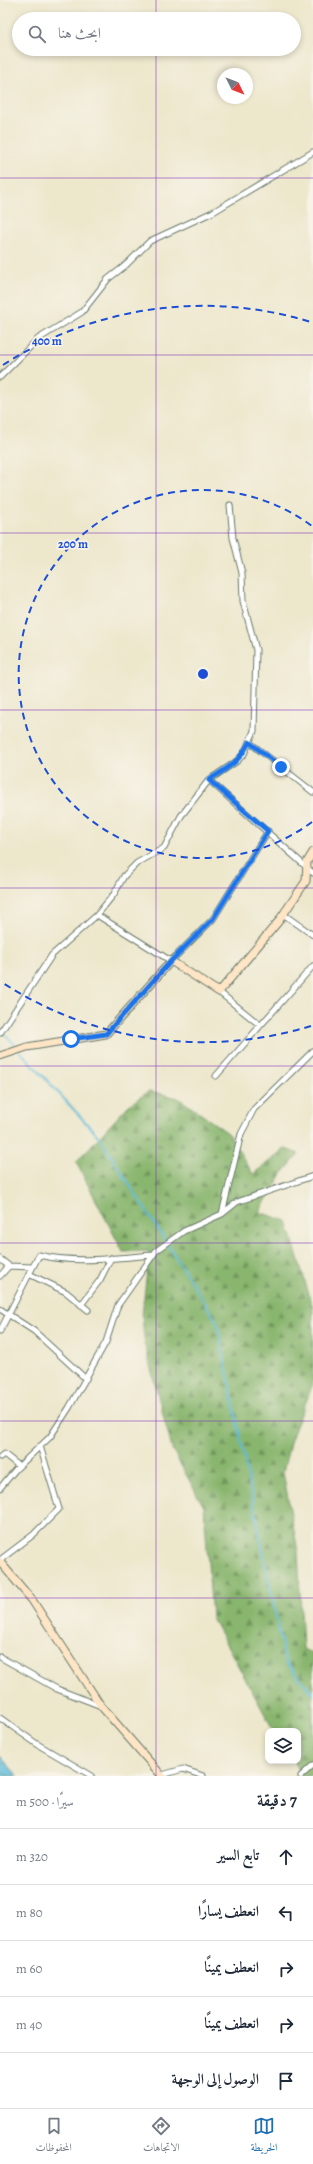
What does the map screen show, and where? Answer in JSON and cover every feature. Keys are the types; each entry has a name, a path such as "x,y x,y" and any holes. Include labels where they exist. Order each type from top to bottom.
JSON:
{"street":[{"path":"0,377 38,339 82,312 108,279 126,265 150,241 213,212 313,152"},
{"path":"0,1033 52,955 97,915 114,894 124,876 137,863 164,848 181,816 209,780 237,761 244,754 254,731 256,650 243,602 242,573 233,538 230,505"},
{"path":"249,742 313,792"},
{"path":"209,780 268,831 313,873"},
{"path":"0,1056 27,1047 106,1034 171,961 213,919 268,831"},
{"path":"219,992 245,964 306,881 307,862 313,852"},
{"path":"283,914 313,935"},
{"path":"97,915 219,992 260,1025"},
{"path":"216,1076 313,966"},
{"path":"222,1214 241,1134 254,1109 313,1051"},
{"path":"0,1488 19,1466 50,1437 86,1379 106,1342 118,1305 153,1255 184,1231 222,1214 237,1202 313,1176"},
{"path":"0,1331 7,1313 39,1255 52,1258 111,1258 153,1255"},
{"path":"81,1305 100,1280 111,1258"},
{"path":"0,1260 9,1266 32,1267"},
{"path":"0,1276 9,1266"},
{"path":"29,1274 66,1292 88,1310"},
{"path":"0,1309 34,1331 86,1379"},
{"path":"40,1446 59,1509 33,1535 0,1561 32,1600 101,1706 162,1775 183,1769 203,1776"},
{"path":"0,1457 4,1454 19,1466"},
{"path":"0,1657 57,1689 101,1706"},
{"path":"0,1718 37,1744 92,1776"},
{"path":"301,1776 313,1765"}],"green space":[{"path":"149,1091 178,1098 228,1133 253,1174 285,1149 299,1154 282,1174 259,1212 287,1221 313,1308 313,1384 291,1439 283,1472 298,1552 303,1649 313,1654 313,1776 302,1776 295,1764 301,1764 301,1728 272,1728 212,1618 204,1507 172,1449 145,1346 142,1316 149,1251 123,1252 76,1162 128,1106"}],"water":[{"path":"0,1756 18,1776 0,1776"}],"waterway":[{"path":"2,1031 18,1048"},
{"path":"20,1051 99,1137 217,1322 285,1661 313,1694"}],"route":[{"path":"71,1039 106,1034 171,961 213,919 268,831 209,780 237,761 244,754 249,742 281,767"}]}
